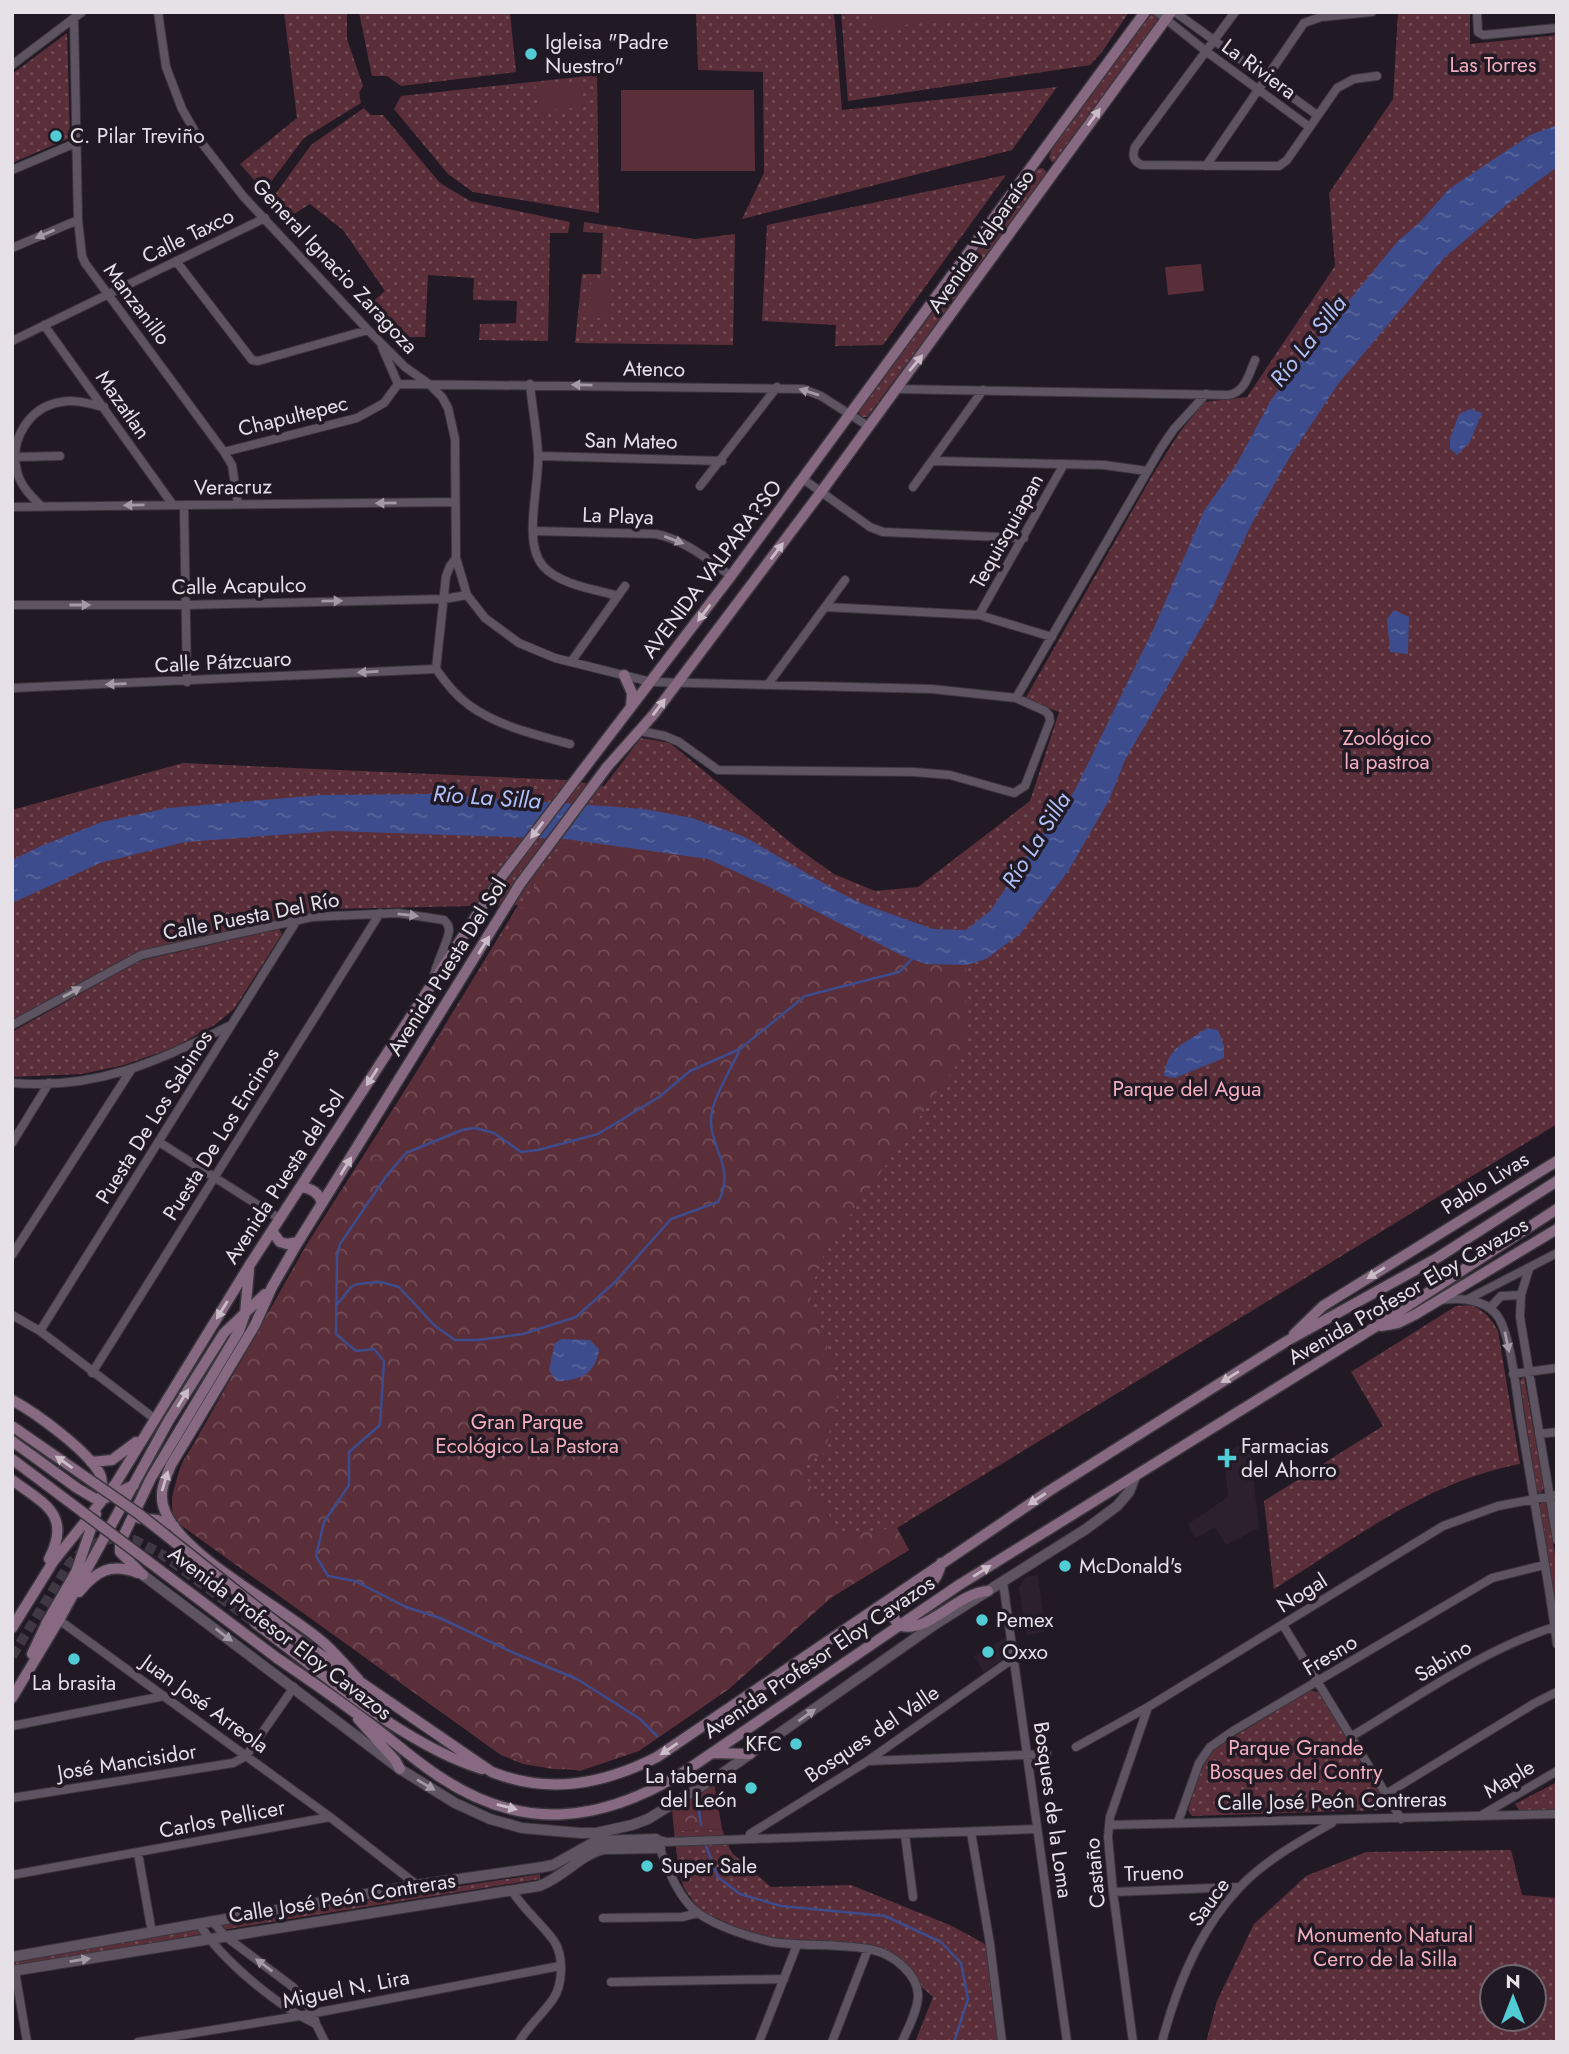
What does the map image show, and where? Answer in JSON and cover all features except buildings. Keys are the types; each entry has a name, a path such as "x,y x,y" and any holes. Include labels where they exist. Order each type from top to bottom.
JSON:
{"main road":[{"name":"Avenida Valparaíso","path":"803,479 1146,12"},
{"name":"Avenida Valparaíso","path":"821,492 895,389 941,331 1167,14"},
{"name":"AVENIDA VALPARA?SO","path":"651,682 803,479"},
{"name":"AVENIDA VALPARA?SO","path":"677,683 821,492"},
{"path":"624,675 632,693 631,707"},
{"name":"Avenida Puesta Del Sol","path":"502,876 651,682"},
{"name":"Avenida Puesta Del Sol","path":"272,1287 520,884 607,767 640,731 677,683"},
{"name":"Avenida Puesta del Sol","path":"102,1501 116,1483 279,1219 502,876"},
{"name":"Pablo Livas","path":"1287,1341 1323,1306 1557,1161"},
{"name":"Avenida Profesor Eloy Cavazos","path":"12,1426 116,1498 292,1635 492,1772 520,1781 562,1785 601,1780 634,1769 656,1757 1048,1491 1287,1341 1437,1258 1557,1181"},
{"path":"301,1187 315,1192 322,1203"},
{"path":"1375,1327 1557,1209"},
{"name":"Avenida Profesor Eloy Cavazos","path":"12,1459 439,1777 466,1793 493,1804 556,1816 581,1814 637,1798 663,1785 898,1625 1375,1327 1398,1323 1557,1229"},
{"path":"272,1231 283,1243 298,1242"},
{"path":"144,1575 120,1552 120,1543 151,1478 239,1332 245,1314 249,1266"},
{"path":"12,1698 89,1566 169,1420 219,1340 230,1326 272,1287"},
{"path":"272,1287 255,1325 180,1447 163,1483 163,1504 180,1535 199,1552 324,1643 358,1679"},
{"path":"15,1401 60,1433 101,1475 102,1501 75,1572 39,1637 31,1656 31,1666"},
{"path":"91,1462 112,1460 143,1436"},
{"path":"12,1441 77,1488 102,1501"},
{"path":"12,1480 49,1508 58,1524 57,1545 33,1594"},
{"path":"12,1629 53,1562 102,1501 134,1485"},
{"path":"130,1521 147,1518 174,1526"},
{"path":"89,1566 90,1531"},
{"path":"53,1562 61,1556 68,1556 74,1561 75,1572"},
{"path":"941,1563 940,1573 934,1583 895,1609 893,1616 898,1625 908,1628 921,1625 964,1597 988,1591"},
{"path":"64,1609 89,1580 108,1569 121,1568 144,1575"},
{"path":"255,1623 405,1732 447,1756 492,1772"},
{"path":"347,1706 400,1769"},
{"path":"713,1753 750,1754"}],"street":[{"path":"12,65 82,12"},
{"name":"General Ignacio Zaragoza","path":"158,12 166,67 188,121 201,142 228,178 379,342 442,397 453,422 456,558 447,571 436,669"},
{"path":"1235,12 1135,147 1133,158 1136,163 1279,166 1287,160 1337,88 1345,82 1377,76"},
{"path":"1206,166 1304,23 1321,17 1372,12"},
{"path":"1477,12 1478,32 1483,35 1557,28"},
{"name":"La Riviera","path":"1167,14 1214,43 1317,115"},
{"name":"La Riviera","path":"1167,14 1206,52 1308,127"},
{"name":"Manzanillo","path":"74,18 78,220 82,256 85,264 110,294 225,452 232,465 239,504"},
{"path":"12,170 78,142"},
{"name":"Calle Taxco","path":"12,341 265,218"},
{"path":"12,248 78,220"},
{"path":"176,261 252,360 258,361 315,347 368,330"},
{"name":"Mazatlan","path":"44,325 173,505"},
{"path":"379,342 398,384 429,384"},
{"path":"895,389 1236,394 1255,360"},
{"name":"Chapultepec","path":"225,452 357,418 384,403 398,384"},
{"name":"Atenco","path":"429,384 803,389 821,396 868,426"},
{"path":"530,384 539,456 533,531 538,559 550,572 567,581 618,596"},
{"path":"700,486 777,387"},
{"path":"913,488 984,390"},
{"path":"1016,698 1147,471 1174,429 1206,394"},
{"path":"42,507 22,484 16,471 22,429 33,414 48,405 76,401 104,407"},
{"path":"16,457 60,456"},
{"name":"San Mateo","path":"539,456 722,461"},
{"path":"933,461 1104,465 1147,471"},
{"name":"Tequisquiapan","path":"979,615 1064,464"},
{"path":"803,479 870,527 883,532 1024,538"},
{"name":"Veracruz","path":"12,507 455,502"},
{"path":"184,505 187,681"},
{"name":"La Playa","path":"533,531 656,534 670,537 682,542 731,576"},
{"path":"456,558 467,595 485,618 519,643 538,653 651,682 932,689 1016,698 1049,715 1050,721 1026,786 1020,792 1007,793 983,783 938,774 718,770 679,742 640,731"},
{"path":"769,683 845,580"},
{"path":"571,662 625,586"},
{"name":"Calle Acapulco","path":"12,606 444,599 467,595"},
{"path":"825,607 979,615 1052,637"},
{"path":"436,669 469,705 502,722 570,744"},
{"name":"Calle Pátzcuaro","path":"12,688 436,669"},
{"name":"Puesta De Los Encinos","path":"92,1373 380,913"},
{"name":"Calle Puesta Del Río","path":"12,1025 135,957 297,920 346,914 425,916 447,923 449,933 436,964 432,985"},
{"name":"Puesta De Los Sabinos","path":"40,1331 297,920"},
{"path":"12,1083 89,1080 131,1070 169,1056 232,1024"},
{"path":"12,1255 131,1070"},
{"path":"12,1143 49,1083"},
{"path":"159,1142 279,1219"},
{"path":"1468,1299 1557,1253"},
{"path":"1529,1269 1521,1295 1520,1317 1539,1434 1553,1495 1557,1540"},
{"path":"1490,1308 1501,1296 1521,1295"},
{"path":"1438,1300 1468,1299 1490,1308 1503,1327 1557,1644"},
{"path":"12,1315 40,1331 155,1419"},
{"path":"1513,1374 1557,1368"},
{"path":"1539,1434 1557,1432"},
{"path":"144,1575 400,1769 455,1803 490,1819 522,1828 596,1833 632,1825 665,1809 750,1754 934,1625 1072,1539 1117,1506 1129,1492 1135,1477"},
{"name":"Nogal","path":"1076,1748 1148,1707 1443,1526 1498,1506 1553,1495"},
{"name":"Fresno","path":"1178,1822 1199,1763 1210,1747 1492,1578 1544,1565"},
{"name":"Bosques de la Loma","path":"1003,1582 1067,2042"},
{"name":"Juan José Arreola","path":"58,1620 330,1817"},
{"path":"1283,1625 1401,1819"},
{"name":"Sabino","path":"1352,1736 1484,1657 1556,1626"},
{"name":"Bosques del Valle","path":"749,1838 750,1834 866,1762 1014,1658"},
{"path":"246,1756 294,1687"},
{"path":"1387,1794 1557,1692"},
{"path":"12,1726 164,1696"},
{"name":"Castaño","path":"1133,2042 1113,1892 1109,1825 1148,1707"},
{"path":"866,1762 1047,1754"},
{"name":"José Mancisidor","path":"12,1798 233,1763 246,1756"},
{"name":"Maple","path":"1480,1817 1557,1771"},
{"name":"Calle José Peón Contreras","path":"1109,1825 1557,1815"},
{"path":"330,1817 417,1885"},
{"name":"Carlos Pellicer","path":"12,1875 330,1817"},
{"name":"Sauce","path":"1162,2042 1185,1974 1205,1936 1240,1886 1301,1840 1334,1822"},
{"path":"632,1825 632,1834 638,1838"},
{"name":"Calle José Peón Contreras","path":"14,1971 512,1891 548,1883 594,1851 604,1849 749,1838 1037,1829"},
{"path":"560,1832 570,1843 569,1857"},
{"path":"971,1832 1002,2042"},
{"path":"905,1835 913,1896"},
{"name":"Calle José Peón Contreras","path":"12,1957 417,1885 543,1867 569,1857 596,1841 638,1838 661,1843"},
{"path":"661,1843 677,1886 698,1913 752,1937 797,1945 878,1951 908,1970 916,1982 918,1996 902,2042"},
{"path":"138,1853 152,1933"},
{"path":"543,1867 548,1883"},
{"name":"Trueno","path":"1113,1892 1240,1886"},
{"path":"512,1891 525,1911 557,1946 560,1966 555,1997 519,2042"},
{"path":"603,1918 682,1917 698,1913"},
{"path":"212,1921 225,1936 285,1980 313,2012 325,2042"},
{"path":"199,1924 209,1939 236,1967 299,2016 316,2024"},
{"path":"759,2042 797,1945"},
{"path":"832,2042 868,1949"},
{"name":"Miguel N. Lira","path":"138,2042 299,2016 560,1966"},
{"path":"14,1971 27,2042"},
{"path":"611,1982 784,1979"}],"shaded area":[{"path":"1249,1439 1259,1528 1226,1545 1215,1527 1196,1538 1188,1524 1228,1497 1224,1455"},
{"path":"1038,1575 1045,1632 1026,1635 1019,1587 1026,1577"},
{"path":"1006,1637 1008,1656 984,1672 974,1656"}],"green space":[{"path":"284,12 347,12 347,39 363,86 359,93 361,103 304,138 264,191 240,164 297,118"},
{"path":"359,12 510,12 516,72 401,86 387,76 372,76"},
{"path":"696,12 834,12 842,110 1057,87 1012,150 742,219 764,173 763,72 698,70"},
{"path":"841,12 1129,12 1090,65 848,101"},
{"path":"871,12 997,12 998,16 873,28"},
{"path":"1151,12 1156,12 1161,20 1057,161 1052,162 1049,158 1053,144"},
{"path":"1398,12 1470,12 1470,44 1557,35 1557,1124 897,1528 909,1550 832,1597 732,1682 583,1770 523,1764 501,1755 177,1522 172,1497 183,1461 291,1291 316,1237 518,905 331,909 137,955 12,1022 12,810 183,763 565,780 604,786 641,738 670,743 796,847 834,874 875,891 918,887 1030,801 1059,712 1025,699 1152,476 1179,433 1204,402 1247,397 1335,266 1329,193 1393,99"},
{"path":"67,33 70,138 12,163 12,74"},
{"path":"597,75 599,213 473,192 448,174 394,109 401,96"},
{"path":"580,82 584,107 540,111 535,87"},
{"path":"621,90 754,90 755,171 621,171"},
{"path":"364,108 371,115 383,115 440,183 470,201 570,222 568,233 550,233 548,341 479,340 480,324 516,323 517,301 473,300 474,278 428,275 425,337 404,337 370,304 385,291 343,230 310,204 289,217 274,196 311,145"},
{"path":"1043,168 1048,174 867,417 861,417 858,409 1034,170"},
{"path":"1006,175 883,345 835,346 836,325 762,321 767,225"},
{"path":"584,222 695,239 735,234 733,345 575,343 582,274 601,274 603,233 583,232"},
{"path":"1201,264 1204,291 1168,295 1165,267"},
{"path":"591,281 611,281 611,318 590,318"},
{"name":"Gran Parque Ecológico La Pastora","path":"565,839 708,859 767,886 901,955 926,964 966,965 965,1053 826,1250 809,1294 840,1384 825,1452 800,1468 841,1534 897,1528 909,1550 832,1597 729,1689 639,1751 580,1771 501,1755 175,1521 172,1507 180,1468 307,1244"},
{"path":"279,929 282,934 234,1009 216,1024 175,1047 124,1065 82,1074 12,1077 12,1032 139,961"},
{"path":"1471,1305 1487,1315 1498,1331 1520,1464 1486,1472 1422,1498 1361,1533 1274,1589 1264,1501 1383,1426 1351,1372 1456,1306"},
{"path":"1524,1376 1544,1488 1540,1494 1536,1489 1520,1381"},
{"path":"1542,1502 1546,1503 1557,1566 1557,1615 1539,1506"},
{"name":"Parque Grande Bosques del Contry","path":"1309,1691 1319,1692 1387,1806 1383,1810 1192,1816 1188,1810 1202,1766 1215,1748"},
{"path":"1557,1782 1557,1811 1519,1810 1515,1804"},
{"path":"714,1783 722,1829 674,1831 672,1810"},
{"path":"722,1829 731,1852 771,1887 851,1885 952,1926 987,1945 1001,2042 915,2042 933,1997 877,1948 799,1942 753,1935 699,1910 684,1888 679,1872 674,1831"},
{"name":"Monumento Natural Cerro de la Silla","path":"1511,1850 1522,1895 1557,1898 1557,2042 1206,2042 1217,2001 1254,1924 1306,1876 1366,1852"},
{"path":"540,1874 540,1879 222,1930 220,1923"},
{"path":"198,1926 202,1934 12,1968 12,1959"}],"water":[{"path":"1557,125 1557,167 1510,202 1444,258 1338,384 1291,455 1251,525 1213,607 1125,760 1109,800 1069,870 1020,934 986,959 966,965 926,964 901,955 767,886 708,859 565,839 333,831 185,842 100,863 12,903 12,860 102,822 168,808 321,795 429,794 644,809 692,818 745,837 863,904 933,929 966,930 991,910 1075,790 1153,630 1204,511 1236,465 1271,400 1313,344 1398,241 1420,222 1449,189 1530,135"},
{"path":"1470,409 1482,413 1470,442 1457,455 1450,449 1450,438 1459,414"},
{"path":"1394,610 1409,617 1408,654 1390,652 1387,619"},
{"path":"1207,1028 1218,1030 1224,1046 1224,1058 1175,1078 1164,1076 1173,1052"},
{"path":"562,1339 590,1340 599,1349 594,1365 585,1374 572,1380 556,1381 549,1370 555,1343"}],"waterway":[{"path":"657,1736 640,1719 577,1679 440,1618 406,1607 355,1581 328,1576 316,1556 324,1522 349,1485 349,1452 380,1425 384,1361 374,1349 356,1351 336,1334 337,1256 340,1244 387,1175 406,1153 462,1130 475,1128 494,1133 521,1152 598,1134 659,1097 690,1071 740,1049 805,996 899,972 912,959"},
{"path":"336,1306 351,1287 357,1284 381,1282 399,1287 435,1326 455,1340 523,1334 576,1317 615,1282 671,1219 718,1202 725,1177 713,1134 712,1111 739,1051"},
{"path":"697,1796 701,1825"},
{"path":"706,1846 718,1877 740,1894 781,1906 885,1916 941,1942 961,1963 968,1999 954,2042"}],"tunnel":[{"path":"12,1656 70,1563 88,1546 110,1539 134,1540 160,1553 255,1623"}],"place":[{"name":"Igleisa \"Padre Nuestro\"","path":"531,54"},
{"name":"C. Pilar Treviño","path":"56,136"},
{"name":"Farmacias del Ahorro","path":"1227,1458"},
{"name":"McDonald's","path":"1065,1566"},
{"name":"Pemex","path":"982,1620"},
{"name":"Oxxo","path":"988,1652"},
{"name":"La brasita","path":"74,1659"},
{"name":"KFC","path":"796,1744"},
{"name":"La taberna del León","path":"751,1788"},
{"name":"Super Sale","path":"647,1866"}],"park label":[{"name":"Las Torres","path":"1493,65"},
{"name":"Zoológico la pastroa","path":"1387,750"},
{"name":"Parque del Agua","path":"1187,1089"}],"water label":[{"name":"Río La Silla","path":"1308,341"},
{"name":"Río La Silla","path":"487,797"},
{"name":"Río La Silla","path":"1036,840"}]}
